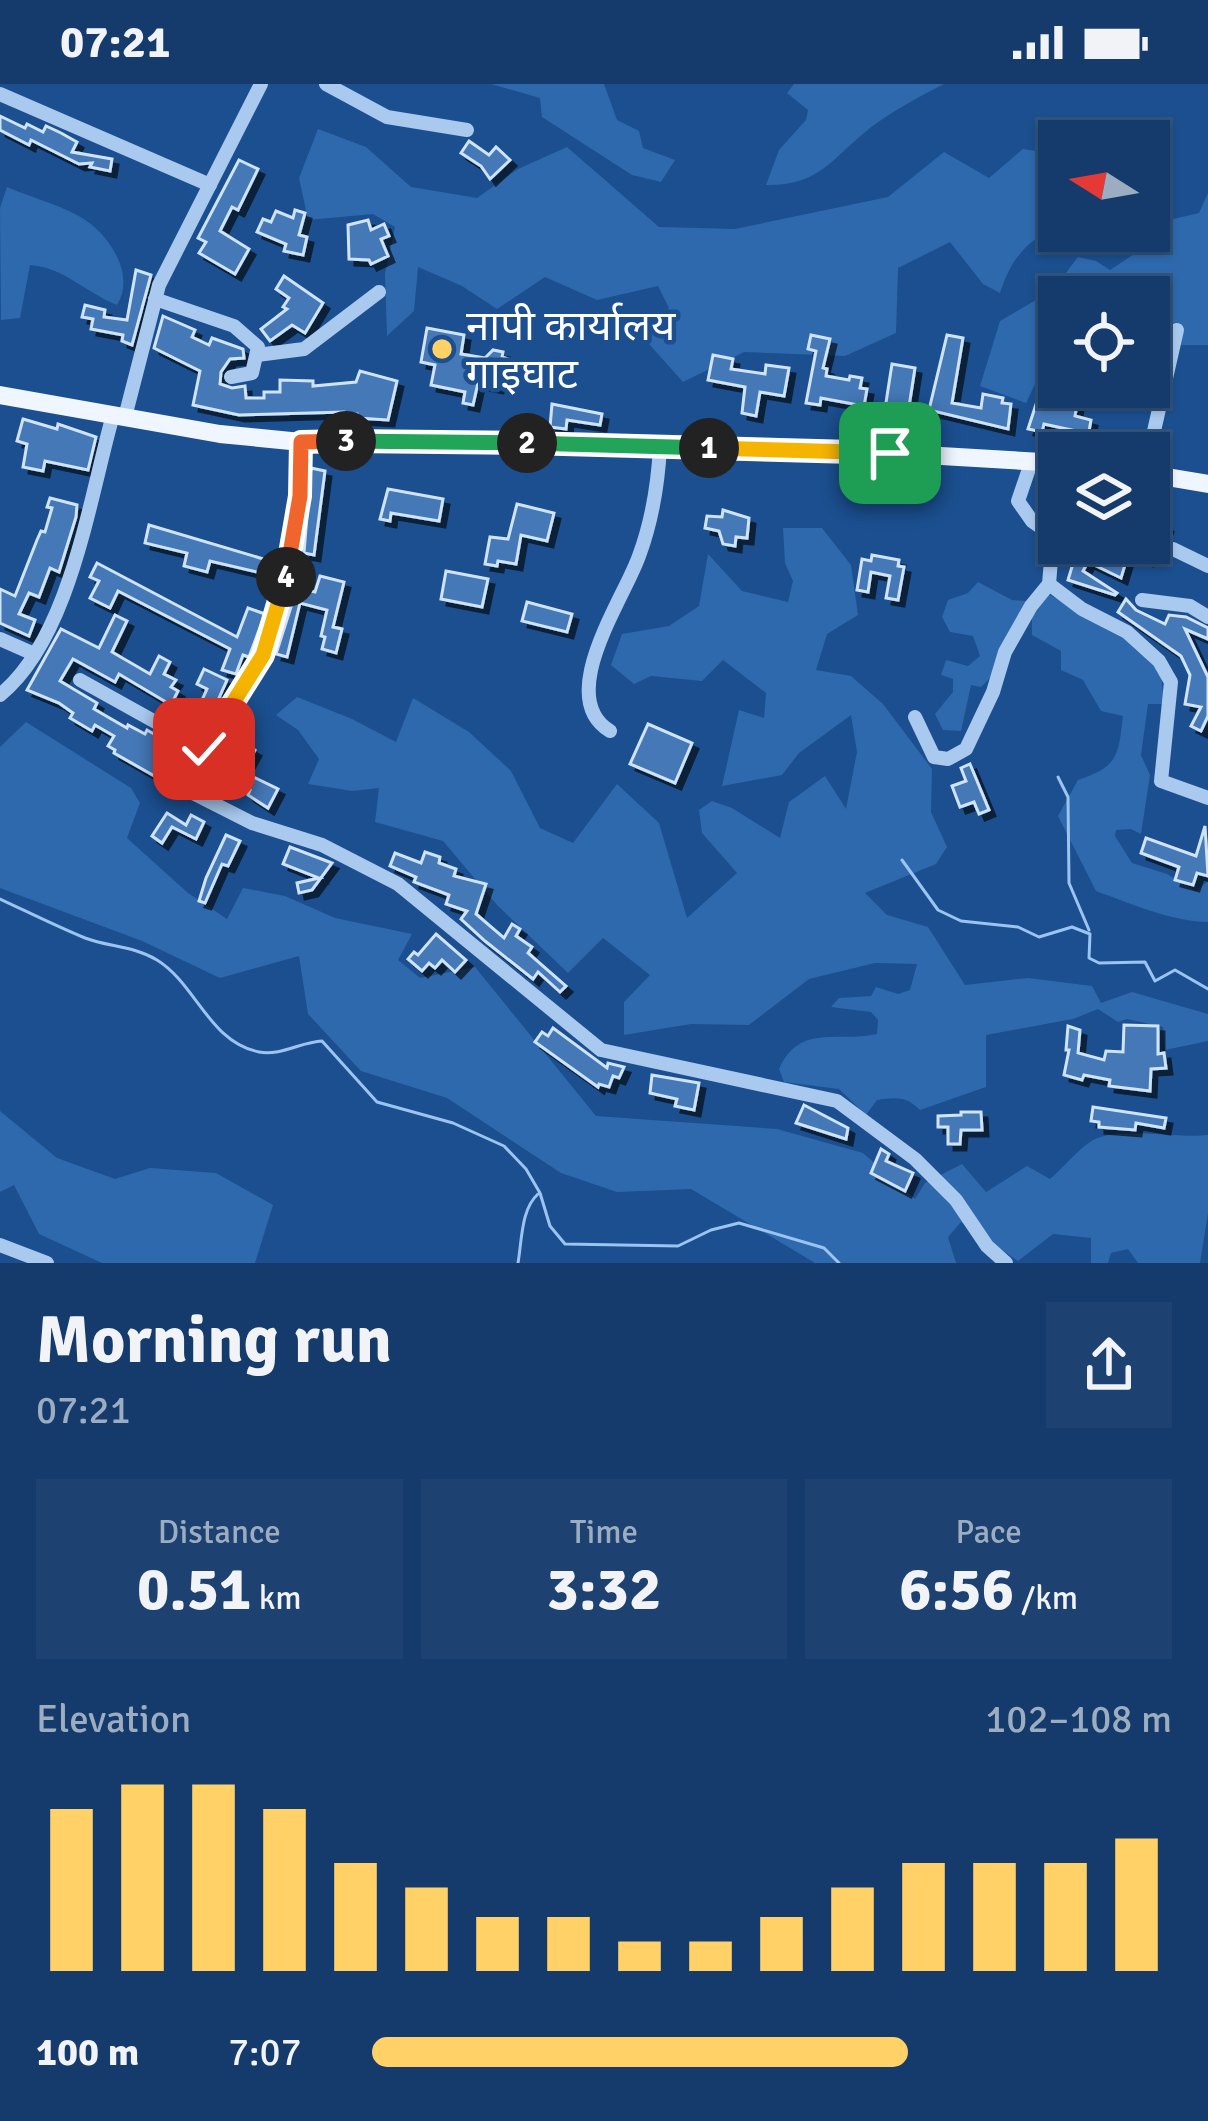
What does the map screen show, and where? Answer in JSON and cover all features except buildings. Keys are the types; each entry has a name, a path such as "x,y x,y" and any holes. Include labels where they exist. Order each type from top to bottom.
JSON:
{"main road":[{"path":"0,395 220,434 301,442 410,439 1038,461"},
{"path":"1170,478 1208,484"}],"street":[{"path":"0,695 19,680 59,602 155,299 261,84"},
{"path":"326,84 387,117 466,130"},
{"path":"0,94 210,185"},
{"path":"257,355 304,349 379,292"},
{"path":"155,299 234,326 258,347 252,373 231,377"},
{"path":"1170,349 1177,330"},
{"path":"301,442 300,496 276,621 263,655 204,749 185,789 252,823 322,845 398,884 601,1050 837,1101 915,1159 956,1200 987,1246 1006,1263"},
{"path":"610,731 599,724 588,706 595,645 640,555 658,485 660,447"},
{"path":"915,717 934,757 948,759 966,749 1006,652 1030,606 1049,584 1053,536 1032,521 1018,501 1032,460"},
{"path":"1173,549 1208,566"},
{"path":"1049,584 1082,609 1127,632 1160,661 1171,682 1161,781 1208,798"},
{"path":"1142,600 1190,606 1208,617"},
{"path":"0,639 34,654"},
{"path":"80,680 204,749"},
{"path":"0,1245 46,1263"}],"shaded area":[{"path":"491,84 604,84 617,120 639,131 643,148 675,160 661,182 632,175 542,117 540,98"},
{"path":"794,84 944,84 879,122 813,175 766,185 779,150 806,120 808,110 787,93"},
{"path":"318,129 366,147 411,187 477,198 518,169 567,147 659,227 735,229 888,197 944,152 989,178 1023,149 1038,152 1038,237 1021,252 1000,293 983,284 950,242 898,268 896,333 845,356 744,352 683,382 641,335 669,308 658,286 597,300 545,277 497,309 462,286 418,267 414,311 387,336 385,274 395,227 373,214 308,220 299,178"},
{"path":"7,187 79,216 97,229 122,271 117,305 64,275 30,265 20,318 1,320 0,208"},
{"path":"1208,193 1208,345 1170,345 1170,276 1064,276 1078,257 1110,270 1137,252 1170,252 1170,220 1199,213"},
{"path":"1038,299 1038,381 1026,403 980,386 1000,321"},
{"path":"783,528 822,528 851,565 858,615 827,634 816,670 851,676 883,704 932,769 931,812 947,847 936,864 865,893 887,915 928,927 965,985 1028,978 1092,986 1101,1003 1132,992 1208,1014 1208,1041 1165,1050 1163,1027 1127,1019 1118,1022 1098,1009 1073,1019 986,1035 986,1087 920,1110 900,1099 877,1100 866,1115 839,1089 784,1082 779,1069 797,1045 809,1040 877,1034 878,1020 871,1012 831,1007 839,998 871,996 876,987 898,994 910,990 917,964 875,963 809,979 749,1025 691,1024 624,1035 624,1002 650,975 603,938 568,973 497,905 443,841 375,822 379,788 352,791 308,784 319,759 298,730 276,715 297,697 396,742 413,698 469,732 511,771 540,828 573,843 617,784 659,823 687,918 737,873 702,833 699,810 712,801 780,838 789,802 825,776 846,809 857,752 851,715 799,753 782,775 722,786 739,710 764,718 766,693 723,660 702,681 651,676 634,684 611,665 622,634 669,626 699,606 708,554 742,591 788,602 793,581 785,563"},
{"path":"978,582 1012,600 1026,601 992,676 981,687 971,685 961,731 943,730 935,714 953,692 953,679 941,675 946,660 968,666 980,656 973,636 950,632 942,617 948,600 968,593"},
{"path":"1048,594 1120,632 1161,673 1164,704 1148,704 1141,755 1150,775 1141,834 1116,830 1115,836 1132,863 1167,874 1196,891 1208,881 1208,922 1165,915 1096,891 1058,816 1078,780 1102,770 1114,758 1123,716 1101,711 1083,680 1061,670 1061,651 1032,635 1032,615"},
{"path":"26,722 131,788 140,803 127,838 188,893 227,919 243,888 285,896 335,918 412,934 398,960 420,978 475,967 596,1116 777,1129 863,1153 915,1199 925,1183 962,1164 986,1192 1027,1166 1050,1179 1087,1144 1105,1136 1208,1135 1208,1213 1200,1263 1138,1263 1128,1249 1111,1253 1108,1263 1091,1263 1091,1238 1053,1234 1018,1261 961,1222 948,1237 956,1263 815,1263 691,1189 617,1192 561,1173 447,1098 361,1071 308,1014 299,956 220,978 142,941 0,888 0,747"},
{"path":"0,1111 57,1158 115,1179 150,1168 216,1173 273,1205 255,1263 102,1263 39,1234 14,1185 0,1192"}],"waterway":[{"path":"1058,777 1068,797 1069,883 1089,930"},
{"path":"902,860 938,910 961,921 1018,927 1039,937 1072,927 1090,934 1089,958 1099,963 1145,962 1155,981 1175,970 1208,989"},
{"path":"0,899 85,938 157,960 171,970 215,1025 242,1046 267,1053 322,1041 377,1102 453,1123 504,1146 526,1169 550,1226 565,1244 678,1246 739,1223 824,1248 839,1263"},
{"path":"518,1263 525,1216 538,1194"}],"place":[{"name":"नापी कार्यालय गाइघाट","path":"442,349"}],"route":[{"path":"204,749 263,655 276,621 300,496 301,442 410,439 890,453"}]}
